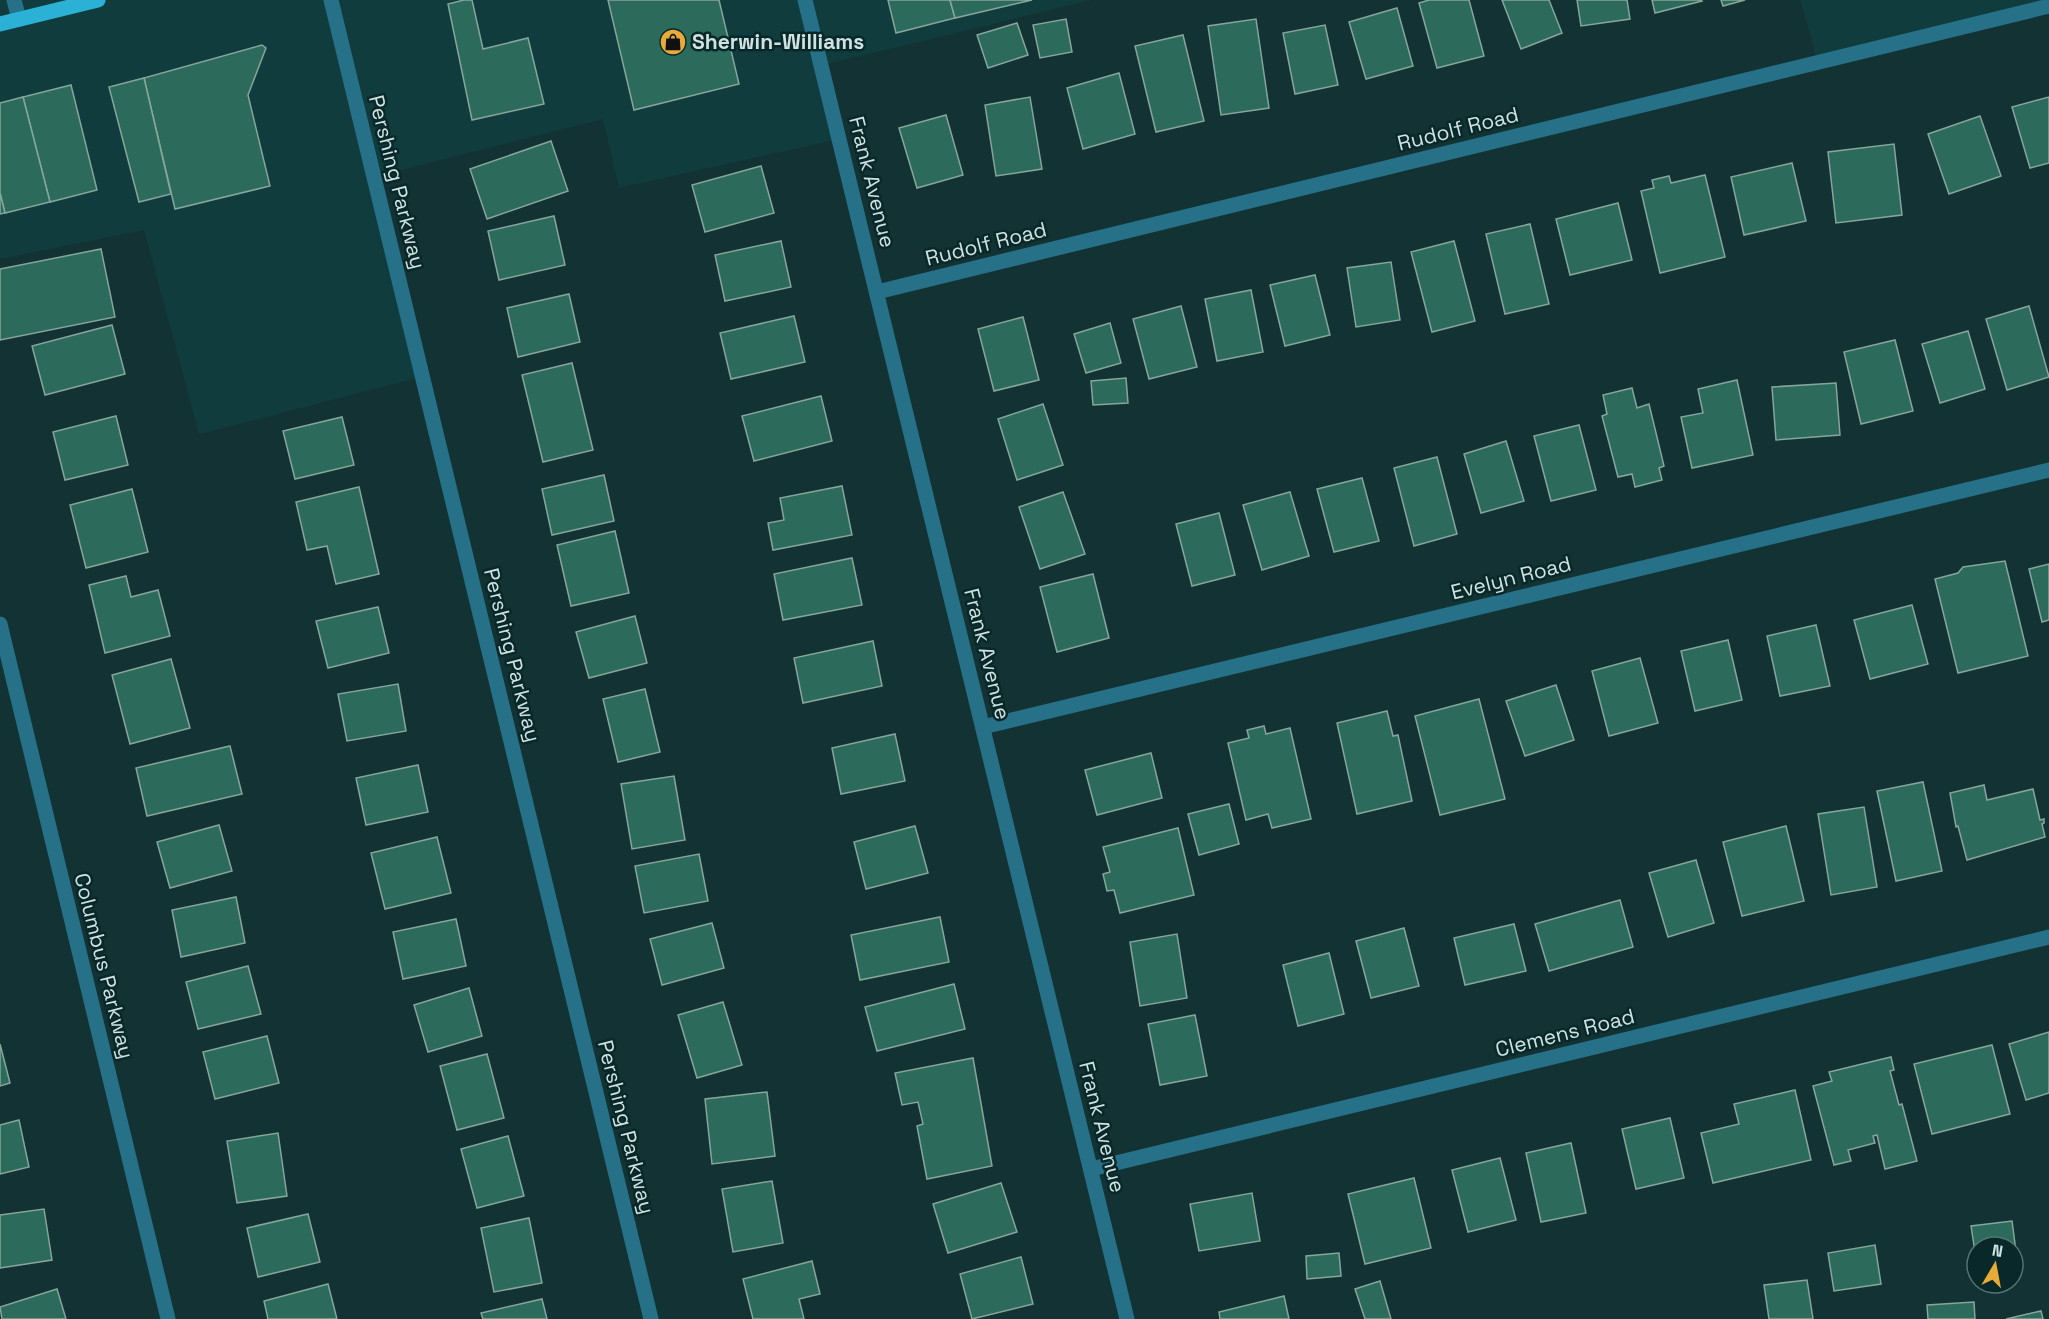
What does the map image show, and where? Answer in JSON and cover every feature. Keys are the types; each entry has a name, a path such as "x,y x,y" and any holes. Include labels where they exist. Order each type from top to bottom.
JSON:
{"main road":[{"path":"0,24 98,0"}],"street":[{"path":"14,0 19,19"},
{"name":"Pershing Parkway","path":"331,0 651,1319"},
{"name":"Frank Avenue","path":"805,0 1127,1319"},
{"name":"Rudolf Road","path":"877,292 2049,6"},
{"name":"Evelyn Road","path":"983,727 2049,470"},
{"name":"Columbus Parkway","path":"0,624 168,1319"},
{"name":"Clemens Road","path":"1091,1169 2049,937"}],"shaded area":[{"path":"0,0 1092,0 823,65 840,139 619,188 603,119 374,177 422,377 199,434 144,230 0,259"},
{"path":"1800,0 2049,0 1818,63"}],"building":[{"path":"472,0 483,49 528,38 544,104 472,120 448,4"},
{"name":"Sherwin-Williams","path":"608,0 719,0 739,84 634,110"},
{"path":"888,0 950,0 955,18 896,33"},
{"path":"950,0 1032,0 955,18"},
{"path":"1429,0 1469,0 1484,56 1437,68 1419,3"},
{"path":"1502,0 1549,0 1562,33 1521,49"},
{"path":"1577,0 1627,0 1630,19 1581,26"},
{"path":"1652,0 1701,0 1702,1 1655,13"},
{"path":"1721,0 1745,0 1723,6"},
{"path":"1397,8 1413,66 1366,79 1349,22"},
{"path":"1066,19 1072,52 1040,58 1033,25"},
{"path":"1256,19 1269,108 1221,115 1208,26"},
{"path":"1017,23 1028,55 988,68 977,35"},
{"path":"1325,25 1338,85 1295,94 1283,33"},
{"path":"1183,35 1204,121 1156,132 1135,46"},
{"path":"262,45 266,48 248,95 270,186 175,209 144,78"},
{"path":"1119,73 1135,134 1083,149 1067,88"},
{"path":"144,78 171,194 139,202 109,87"},
{"path":"71,85 97,190 50,202 23,97"},
{"path":"23,97 50,202 5,213 0,193 0,103"},
{"path":"1030,97 1042,169 996,176 985,105"},
{"path":"2049,97 2049,163 2030,168 2012,107"},
{"path":"946,115 963,175 917,188 899,128"},
{"path":"1980,116 2001,176 1949,194 1928,134"},
{"path":"551,141 568,191 487,219 470,169"},
{"path":"1894,144 1902,215 1836,223 1828,152"},
{"path":"1792,163 1806,221 1744,235 1731,177"},
{"path":"761,166 774,213 705,232 692,185"},
{"path":"1705,175 1725,257 1660,273 1641,191 1654,188 1652,180 1669,176 1671,183"},
{"path":"0,193 5,213 0,214"},
{"path":"1618,203 1632,260 1570,275 1556,219"},
{"path":"554,216 565,265 499,280 488,231"},
{"path":"1530,224 1549,304 1505,314 1486,234"},
{"path":"781,241 791,287 725,301 715,255"},
{"path":"1454,241 1475,321 1432,332 1411,252"},
{"path":"101,249 115,317 0,340 0,269"},
{"path":"1391,262 1400,320 1356,327 1347,268"},
{"path":"1315,275 1330,335 1285,346 1270,285"},
{"path":"1251,290 1263,352 1217,361 1205,299"},
{"path":"569,294 580,342 518,357 507,308"},
{"path":"1181,306 1197,367 1149,379 1133,319"},
{"path":"2029,306 2049,377 2007,390 1986,319"},
{"path":"794,316 805,362 731,379 720,333"},
{"path":"1023,317 1039,380 994,391 978,329"},
{"path":"1110,323 1121,363 1086,373 1074,334"},
{"path":"112,325 125,374 45,395 32,346"},
{"path":"1968,331 1985,389 1940,403 1922,344"},
{"path":"1895,340 1913,411 1861,424 1844,352"},
{"path":"572,363 593,450 543,462 522,375"},
{"path":"1126,378 1128,403 1093,405 1091,381"},
{"path":"1737,380 1753,455 1692,468 1681,417 1703,413 1698,389"},
{"path":"1836,383 1840,435 1776,440 1772,387"},
{"path":"1632,388 1637,408 1649,404 1664,466 1659,468 1662,480 1635,487 1632,474 1618,477 1602,416 1607,414 1603,395"},
{"path":"821,396 832,441 754,461 742,416"},
{"path":"1043,404 1063,465 1017,480 998,419"},
{"path":"116,416 128,465 65,480 53,432"},
{"path":"342,417 354,465 295,479 283,431"},
{"path":"1579,425 1596,490 1551,501 1534,436"},
{"path":"1506,441 1524,501 1481,513 1464,454"},
{"path":"1437,457 1457,534 1414,546 1394,468"},
{"path":"604,475 614,521 552,535 542,489"},
{"path":"1362,478 1379,541 1334,552 1317,489"},
{"path":"842,486 852,535 773,550 768,523 784,520 780,498"},
{"path":"359,487 379,574 336,584 327,546 307,550 296,502"},
{"path":"132,489 148,552 86,568 70,505"},
{"path":"1063,492 1085,554 1040,569 1019,507"},
{"path":"1290,492 1309,556 1262,570 1243,505"},
{"path":"1219,513 1235,575 1192,586 1176,524"},
{"path":"615,531 629,593 571,606 557,545"},
{"path":"852,558 862,605 783,620 774,574"},
{"path":"2005,561 2028,656 1958,673 1935,579 1958,573 1963,567"},
{"path":"2049,564 2049,620 2042,622 2029,569"},
{"path":"1093,574 1109,638 1057,652 1040,587"},
{"path":"126,576 131,597 158,590 170,636 105,653 89,585"},
{"path":"1912,605 1928,664 1870,679 1854,620"},
{"path":"378,607 389,653 328,668 316,621"},
{"path":"635,616 647,663 589,678 576,632"},
{"path":"1816,625 1830,686 1780,696 1767,636"},
{"path":"1728,640 1742,700 1695,711 1681,651"},
{"path":"873,641 882,686 803,703 794,658"},
{"path":"1640,658 1658,723 1609,736 1592,671"},
{"path":"171,659 190,728 130,744 112,675"},
{"path":"398,684 406,731 347,741 338,694"},
{"path":"1556,685 1574,740 1525,756 1506,701"},
{"path":"645,689 660,752 618,762 603,699"},
{"path":"1479,699 1505,799 1440,815 1415,716"},
{"path":"1387,711 1393,736 1398,735 1412,801 1357,814 1337,723"},
{"path":"1264,726 1266,734 1290,728 1311,819 1272,828 1268,814 1246,820 1228,743 1249,738 1247,730"},
{"path":"895,734 905,781 841,794 832,748"},
{"path":"230,746 242,794 147,816 136,768"},
{"path":"1151,753 1162,798 1097,815 1085,770"},
{"path":"418,765 428,812 366,825 356,778"},
{"path":"674,776 685,840 632,849 621,784"},
{"path":"1923,782 1942,871 1896,881 1877,791"},
{"path":"1984,785 1987,800 2033,789 2040,820 2044,819 2042,824 2045,837 1967,860 1958,826 1956,827 1950,793"},
{"path":"1229,804 1239,844 1199,855 1188,814"},
{"path":"1864,807 1877,887 1831,895 1818,814"},
{"path":"219,825 232,871 170,888 157,842"},
{"path":"915,826 928,873 866,889 854,842"},
{"path":"1786,826 1804,901 1742,916 1723,842"},
{"path":"1178,828 1194,895 1120,913 1114,890 1107,891 1103,874 1110,872 1103,847"},
{"path":"437,837 451,893 385,909 371,853"},
{"path":"699,854 708,901 644,913 635,866"},
{"path":"1696,860 1714,923 1668,937 1649,873"},
{"path":"236,897 245,943 181,957 172,910"},
{"path":"1620,900 1633,947 1549,971 1535,924"},
{"path":"940,917 949,962 860,980 851,935"},
{"path":"456,919 466,966 403,979 393,932"},
{"path":"712,923 724,968 662,985 650,939"},
{"path":"1514,924 1526,971 1465,985 1454,938"},
{"path":"1404,928 1419,986 1371,998 1356,941"},
{"path":"1177,934 1187,998 1140,1006 1130,942"},
{"path":"1329,953 1344,1014 1298,1026 1283,965"},
{"path":"248,966 261,1014 198,1029 186,982"},
{"path":"954,984 965,1029 877,1051 865,1007"},
{"path":"469,988 482,1036 428,1052 414,1005"},
{"path":"723,1002 742,1065 697,1078 678,1015"},
{"path":"1195,1015 1207,1076 1160,1085 1148,1024"},
{"path":"2049,1032 2049,1093 2026,1100 2009,1044"},
{"path":"267,1036 279,1083 215,1099 203,1052"},
{"path":"0,1044 10,1083 0,1086"},
{"path":"1992,1045 2010,1114 1932,1134 1914,1064"},
{"path":"487,1054 504,1118 457,1130 440,1066"},
{"path":"1891,1057 1894,1070 1890,1071 1899,1105 1902,1104 1917,1161 1885,1169 1877,1135 1873,1136 1875,1143 1848,1150 1851,1161 1834,1165 1813,1086 1832,1081 1829,1072"},
{"path":"973,1058 992,1166 927,1179 917,1126 923,1124 918,1102 902,1105 895,1073"},
{"path":"1795,1090 1811,1160 1713,1183 1701,1133 1739,1124 1734,1104"},
{"path":"767,1092 775,1156 712,1164 705,1099"},
{"path":"1670,1118 1684,1178 1636,1189 1622,1129"},
{"path":"19,1120 29,1167 0,1174 0,1125"},
{"path":"278,1133 287,1196 237,1203 227,1141"},
{"path":"508,1136 524,1196 477,1208 461,1149"},
{"path":"1571,1143 1586,1213 1541,1222 1526,1153"},
{"path":"1500,1158 1516,1220 1468,1232 1452,1170"},
{"path":"1414,1178 1431,1248 1365,1264 1348,1194"},
{"path":"772,1181 783,1243 733,1252 722,1189"},
{"path":"1001,1183 1017,1232 948,1253 933,1204"},
{"path":"1252,1193 1260,1241 1199,1251 1190,1204"},
{"path":"44,1209 52,1260 0,1268 0,1215"},
{"path":"308,1214 320,1262 258,1277 247,1228"},
{"path":"529,1218 542,1283 494,1292 481,1228"},
{"path":"2012,1221 2014,1235 1972,1235 1971,1226"},
{"path":"1875,1245 1881,1284 1834,1291 1828,1253"},
{"path":"1339,1253 1341,1276 1307,1279 1306,1256"},
{"path":"1021,1257 1033,1304 972,1319 960,1274"},
{"path":"812,1261 820,1294 799,1299 804,1319 753,1319 743,1279"},
{"path":"1807,1280 1813,1319 1769,1319 1764,1285"},
{"path":"1380,1281 1391,1319 1365,1319 1355,1289"},
{"path":"328,1284 337,1319 268,1319 264,1301"},
{"path":"57,1289 66,1319 2,1319 0,1307"},
{"path":"1284,1296 1289,1319 1220,1319 1219,1312"},
{"path":"542,1299 547,1319 483,1319 481,1313"},
{"path":"1974,1302 1975,1319 1928,1319 1927,1305"},
{"path":"2041,1311 2043,1319 2006,1319"}],"place":[{"name":"Sherwin-Williams","path":"673,42"}]}
